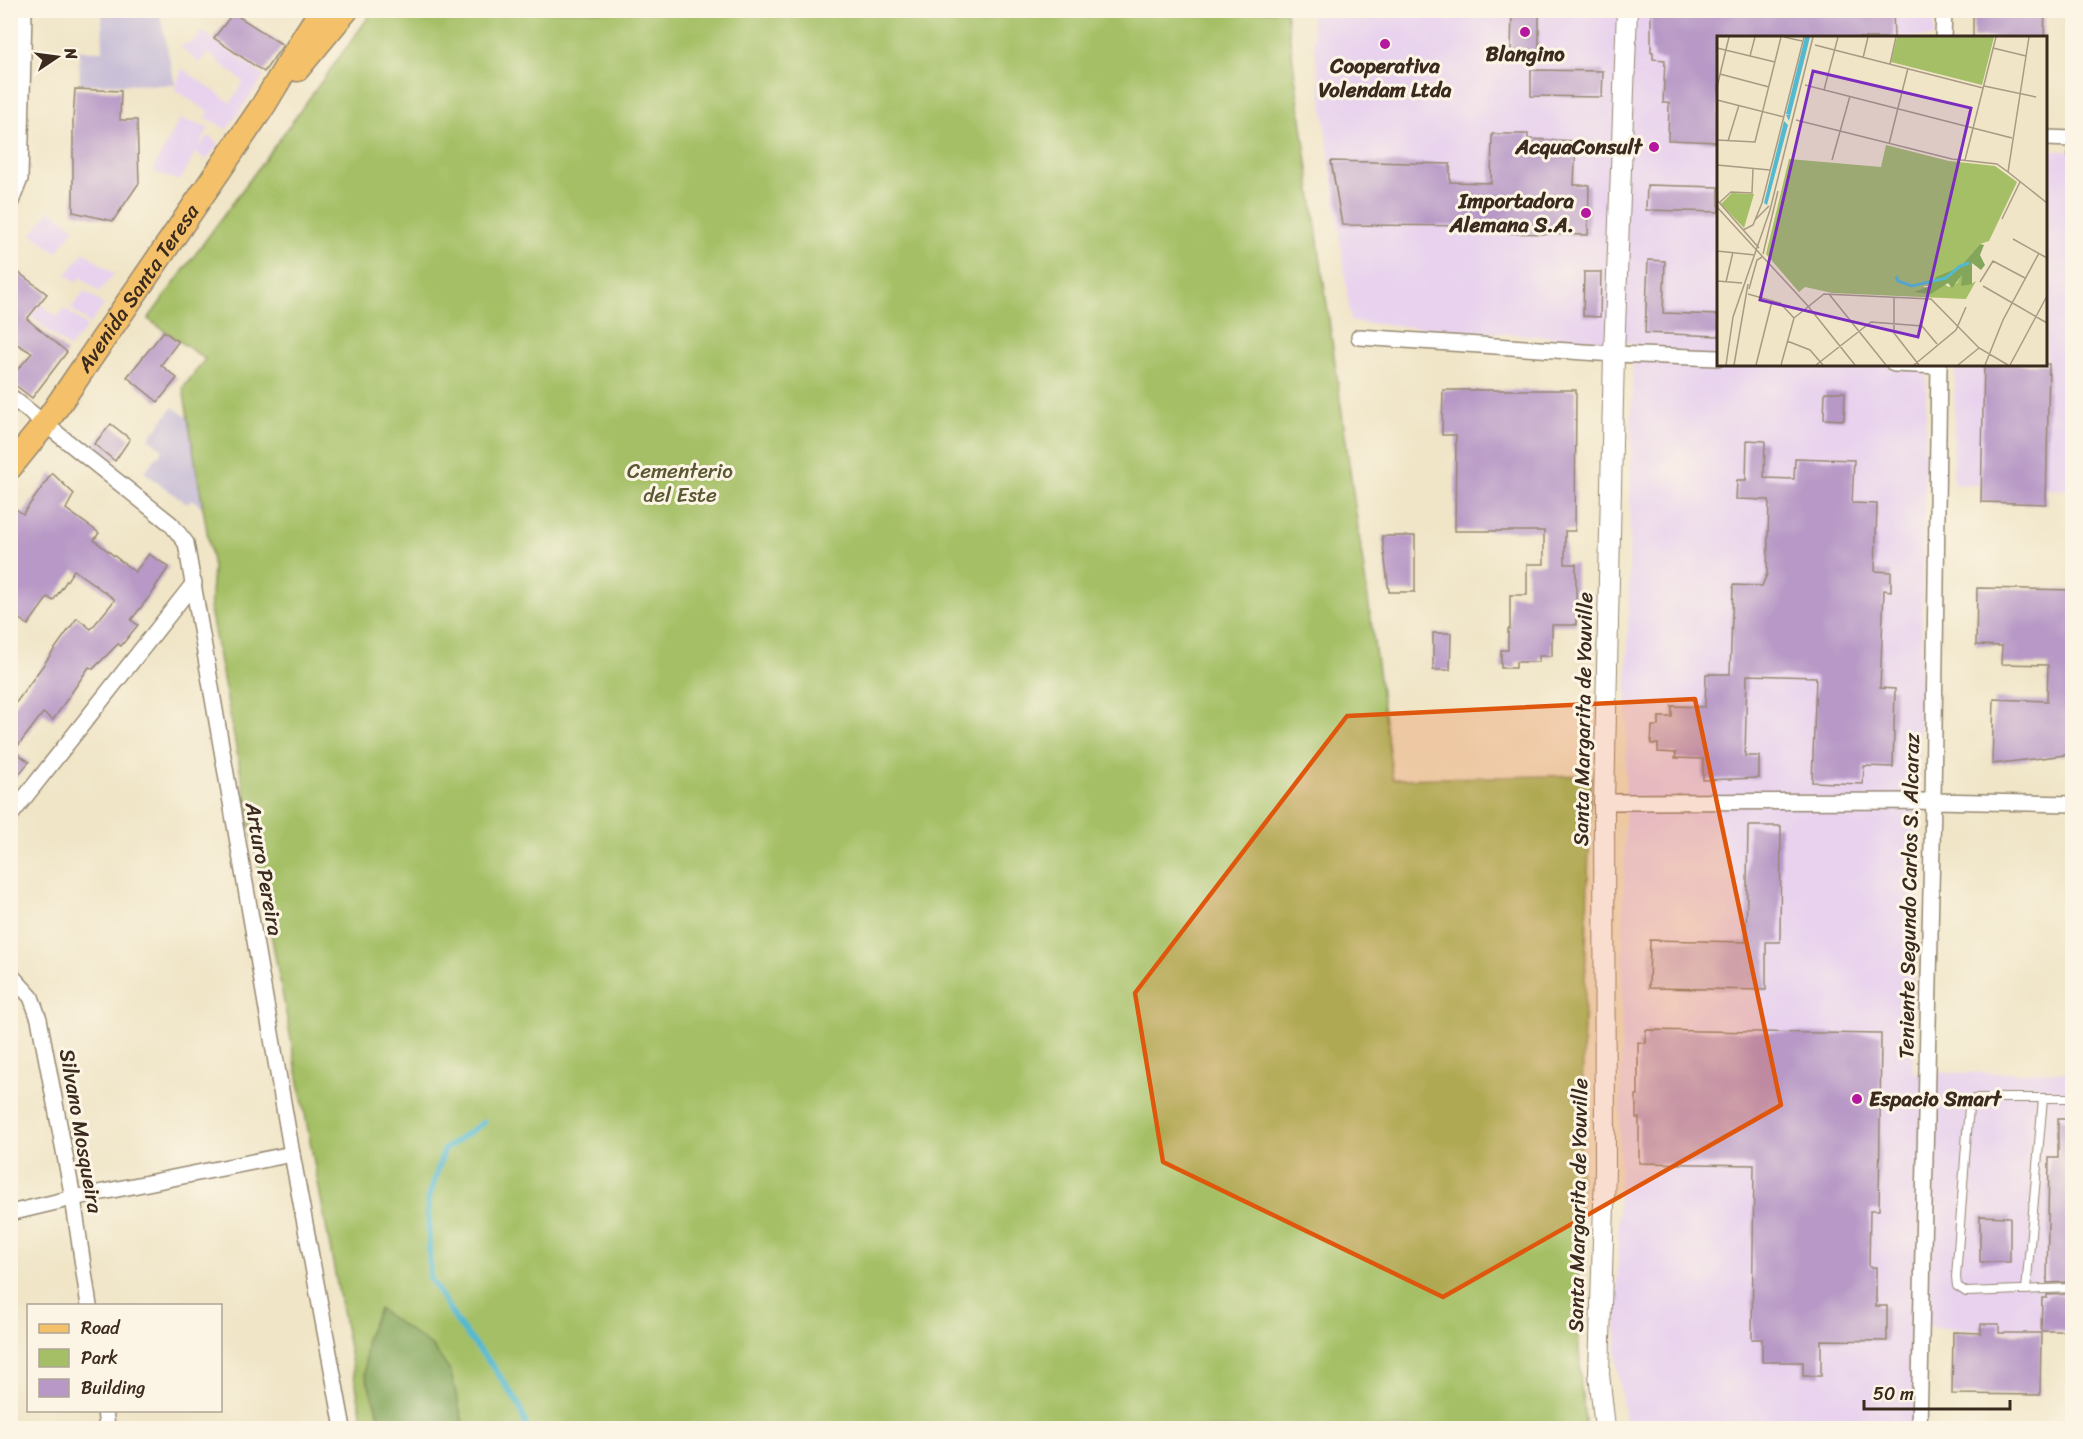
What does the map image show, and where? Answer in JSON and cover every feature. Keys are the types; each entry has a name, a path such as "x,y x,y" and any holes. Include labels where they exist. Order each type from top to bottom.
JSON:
{"main road":[{"name":"Avenida Santa Teresa","path":"10,466 45,424 263,106 322,10"},
{"name":"Avenida Santa Teresa","path":"263,106 318,46 346,10"}],"street":[{"path":"10,204 20,179 16,101 24,10"},
{"name":"Santa Margarita de Youville","path":"1605,1428 1599,1374 1605,1168 1604,802 1614,354 1627,10"},
{"path":"1943,36 1944,10"},
{"path":"2047,138 2072,139"},
{"path":"1359,337 1614,354 1717,358"},
{"name":"Teniente Segundo Carlos S. Alcaraz","path":"1919,1428 1933,801 1939,366"},
{"name":"Arturo Pereira","path":"10,396 171,524 186,543 292,1154 343,1428"},
{"path":"10,816 194,583"},
{"path":"1604,802 1933,801 2073,804"},
{"name":"Silvano Mosqueira","path":"10,974 31,998 39,1019 73,1198 89,1304"},
{"path":"10,1213 292,1154"},
{"path":"105,1412 106,1428"}],"lane":[{"path":"2072,139 2073,158"},
{"path":"2073,1098 1978,1098 1973,1100 1969,1106 1957,1286 1966,1292 2073,1288"},
{"path":"2026,1290 2043,1098"}],"highlighted area":[{"path":"1695,699 1781,1105 1443,1297 1163,1162 1135,993 1347,716"}],"shaded area":[{"path":"1310,11 1934,11 1934,36 1717,36 1717,366 1927,366 1913,1073 2072,1072 2072,1333 1915,1327 1915,1428 1626,1428 1616,1359 1633,343 1351,322"},
{"path":"102,13 160,14 175,85 80,84 79,51 103,51"},
{"path":"202,31 264,76 227,129 206,118 209,112 175,90 182,68 231,103 243,81 208,53 199,63 180,46 194,41"},
{"path":"180,119 209,128 198,149 209,136 219,144 206,160 195,153 180,181 152,171"},
{"path":"2047,151 2072,151 2072,490 1953,484 1955,366 2047,366"},
{"path":"50,210 75,228 57,253 32,234"},
{"path":"84,252 114,274 99,292 81,277 76,282 66,275"},
{"path":"85,291 104,305 90,324 71,308"},
{"path":"41,304 57,317 65,308 87,327 69,348 31,316"},
{"path":"173,407 188,418 192,412 203,508 192,499 187,504 144,472 163,450 149,438"}],"green space":[{"name":"Cementerio del Este","path":"373,11 1286,11 1393,779 1591,775 1579,1199 1578,1328 1586,1428 464,1428 451,1373 365,1373 383,1428 364,1428 210,609 213,568 183,388 205,359 148,319"},
{"path":"379,1309 433,1347 451,1373 464,1428 383,1428 365,1373 366,1339"}],"building":[{"name":"Blangino","path":"1512,10 1539,10 1539,53 1511,53"},
{"path":"1651,10 1893,10 1894,36 1810,36 1810,34 1780,33 1780,36 1717,36 1717,142 1668,140 1669,103 1663,103 1665,60 1653,59 1653,52 1651,52"},
{"path":"1973,10 2045,10 2044,36 1973,36"},
{"path":"233,13 283,45 264,72 214,38"},
{"path":"1531,70 1603,71 1602,97 1531,96"},
{"path":"75,89 121,91 120,120 137,120 139,183 113,221 73,212"},
{"path":"1492,134 1528,134 1528,139 1576,141 1574,185 1589,185 1588,235 1503,233 1503,226 1342,225 1331,161 1450,164 1450,182 1491,183"},
{"path":"1647,185 1717,187 1717,212 1646,210"},
{"path":"1648,260 1665,261 1663,313 1717,315 1717,336 1645,333"},
{"path":"10,266 47,294 27,319 67,352 32,398 10,381 10,378 32,353 10,340"},
{"path":"1584,272 1601,272 1600,317 1583,316"},
{"path":"164,331 178,342 161,365 177,378 158,402 127,377"},
{"path":"2049,364 2046,504 1981,502 1984,366 2047,366"},
{"path":"1443,390 1576,390 1575,531 1565,531 1565,564 1576,564 1576,625 1552,625 1552,656 1539,656 1539,662 1516,662 1516,668 1501,668 1501,650 1508,650 1510,595 1527,595 1527,564 1544,564 1544,531 1455,531 1456,435 1442,435"},
{"path":"1825,392 1845,392 1844,420 1824,419"},
{"path":"111,424 130,439 115,461 94,444"},
{"path":"1747,440 1765,441 1764,478 1794,479 1795,458 1854,460 1852,503 1877,504 1875,571 1891,572 1891,591 1884,590 1880,688 1895,689 1893,767 1864,766 1863,784 1812,782 1816,677 1747,675 1745,756 1759,756 1759,778 1703,780 1703,759 1675,758 1676,753 1658,752 1658,744 1651,744 1652,726 1659,726 1659,717 1672,717 1672,706 1705,707 1706,674 1730,674 1733,585 1762,586 1767,574 1769,500 1736,499 1737,480 1746,480"},
{"path":"52,473 74,494 66,509 99,533 94,540 135,572 149,554 169,567 131,620 138,625 121,646 118,644 93,669 89,667 53,720 43,713 14,751 29,762 10,785 10,711 77,618 91,629 114,601 74,570 53,601 48,597 28,625 10,612 10,505 23,514"},
{"path":"1382,536 1415,536 1415,592 1389,592"},
{"path":"1977,588 2073,590 2073,754 1992,764 1994,699 2047,701 2048,665 2001,664 2002,646 1976,645"},
{"path":"1433,633 1451,633 1450,670 1433,670"},
{"path":"1748,826 1781,826 1780,942 1766,942 1766,990 1649,988 1650,940 1746,942"},
{"path":"1646,1030 1881,1034 1879,1210 1870,1210 1869,1267 1876,1267 1876,1306 1887,1306 1887,1341 1821,1340 1821,1376 1803,1376 1803,1362 1762,1362 1762,1339 1752,1339 1754,1165 1639,1163 1639,1118 1636,1118 1638,1042 1646,1043"},
{"path":"2058,1119 2073,1119 2073,1282 2047,1283 2049,1158 2058,1158"},
{"path":"1980,1216 2010,1217 2010,1262 1980,1262"},
{"path":"2073,1294 2073,1331 2041,1331 2042,1298 2047,1298 2047,1295"},
{"path":"1981,1324 1999,1324 1999,1333 2041,1333 2040,1395 1952,1394 1953,1332 1981,1333"}],"waterway":[{"path":"484,1122 444,1150 428,1201 430,1278 459,1325 495,1369 519,1405 527,1428"}],"place":[{"name":"Blangino","path":"1525,32"},
{"name":"Cooperativa Volendam Ltda","path":"1385,44"},
{"name":"AcquaConsult","path":"1654,147"},
{"name":"Importadora Alemana S.A.","path":"1586,213"},
{"name":"Espacio Smart","path":"1857,1099"}]}
